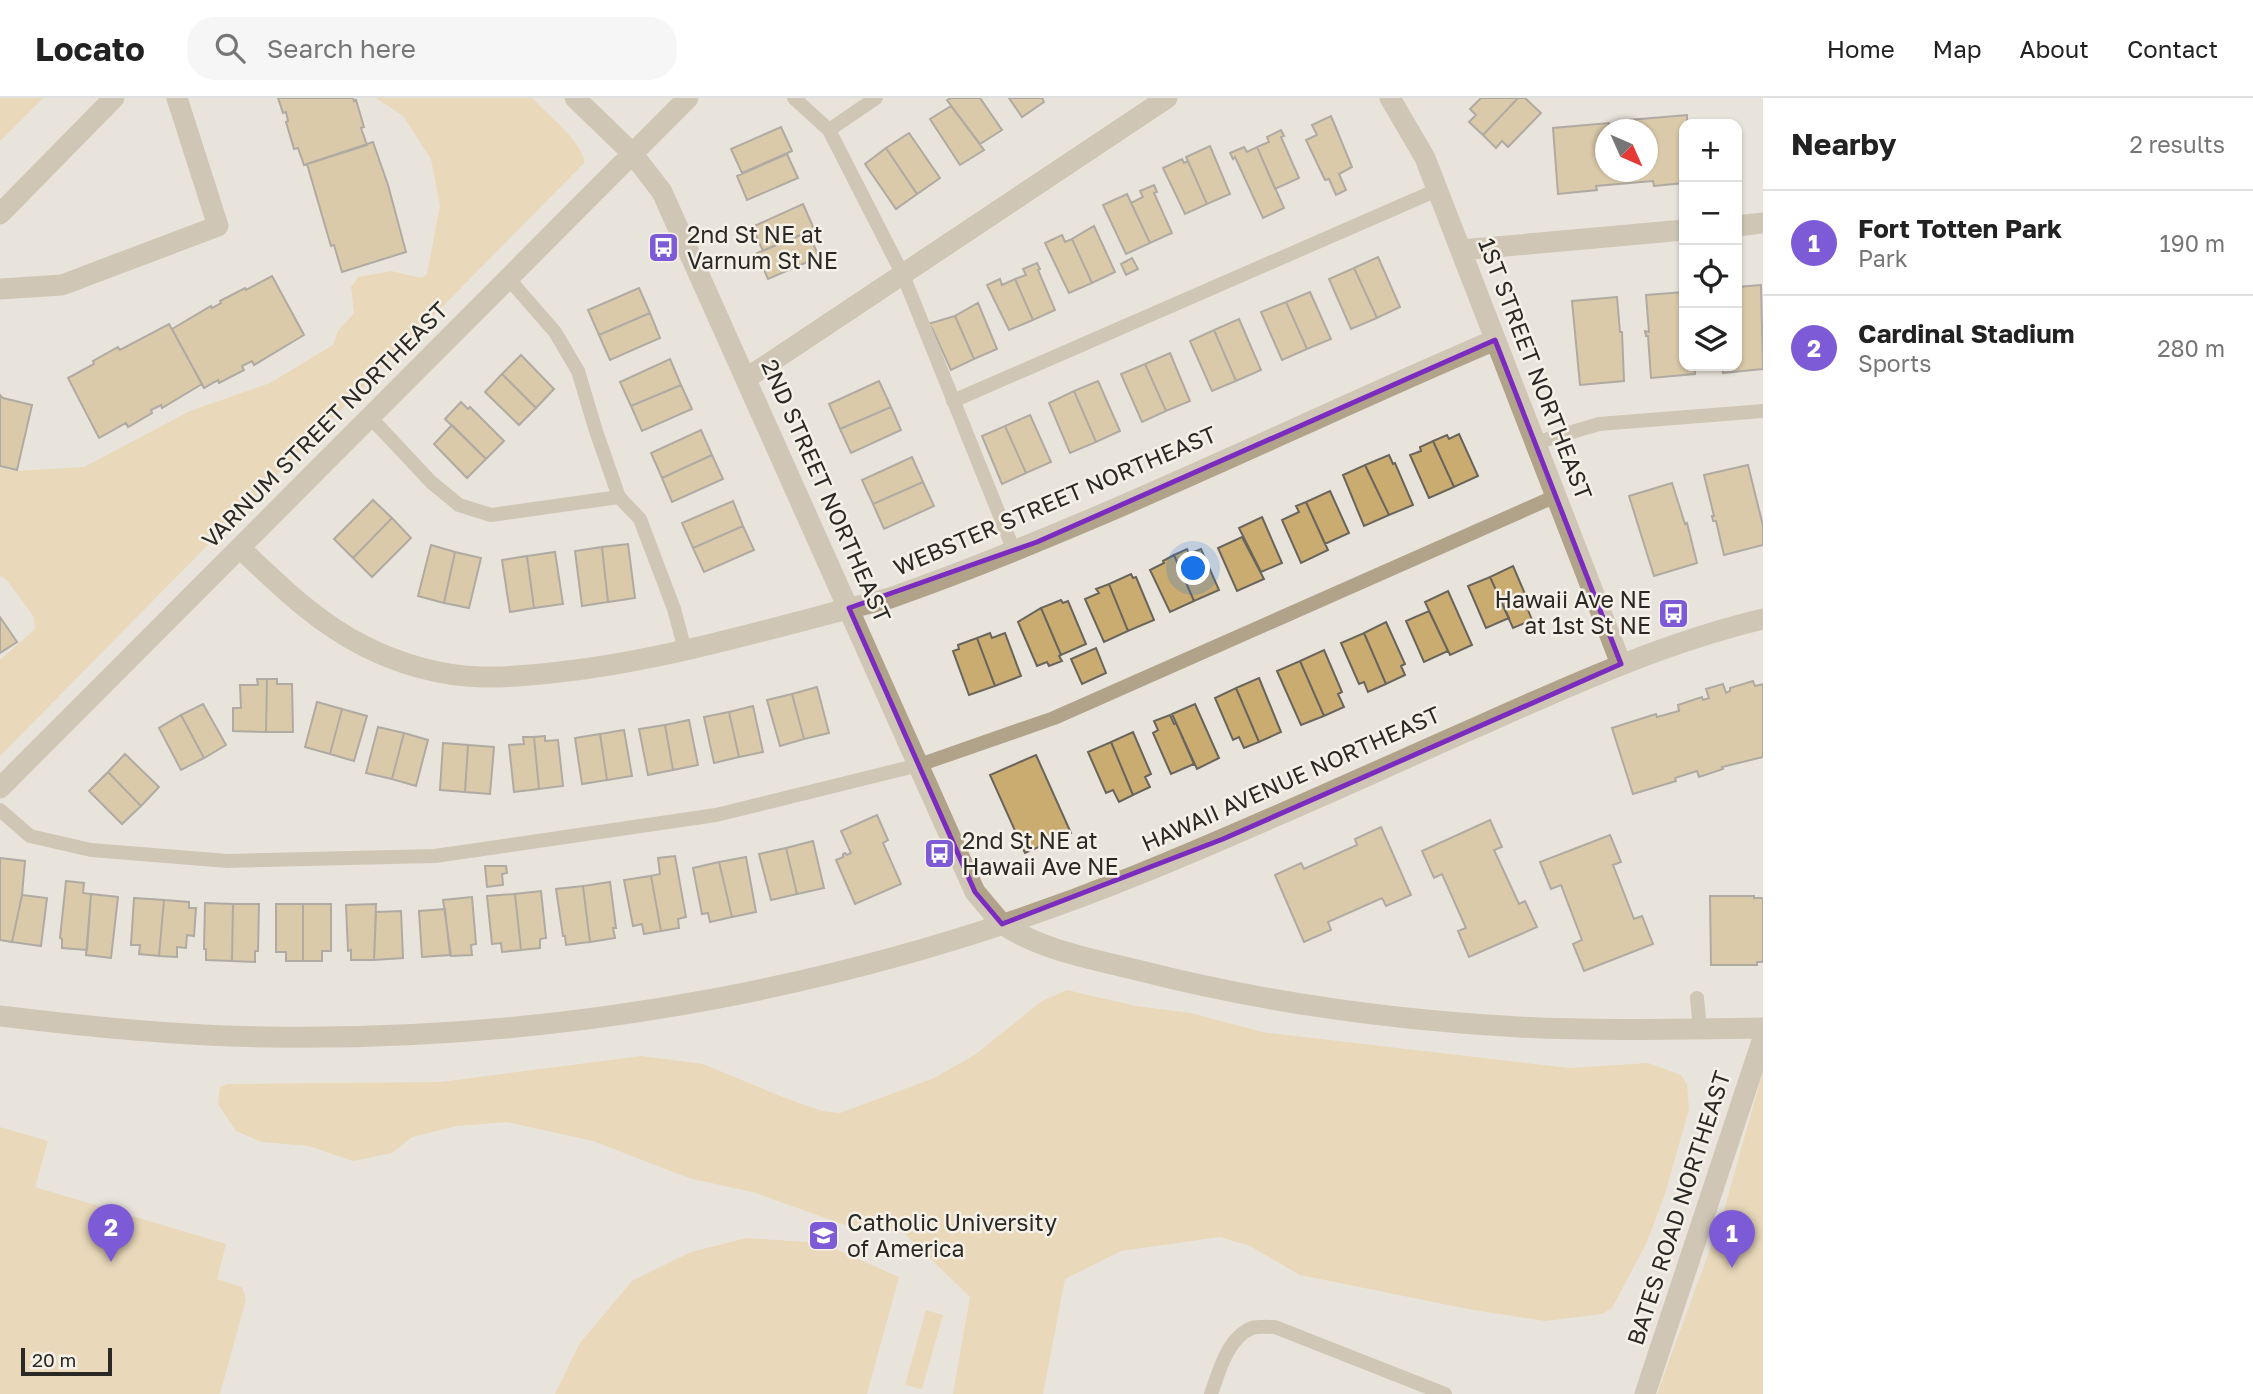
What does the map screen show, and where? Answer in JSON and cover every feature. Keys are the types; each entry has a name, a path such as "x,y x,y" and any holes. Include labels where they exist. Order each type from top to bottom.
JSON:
{"street":[{"path":"0,214 114,98"},
{"path":"0,289 62,285 218,226 177,98"},
{"name":"2ND STREET NORTHEAST","path":"575,98 632,153 653,178 666,200 975,892 1002,923 1033,941 1124,967 1235,993 1319,1007 1498,1026 1588,1029 1763,1028"},
{"name":"VARNUM STREET NORTHEAST","path":"0,788 688,98"},
{"path":"747,378 1167,98"},
{"name":"1ST STREET NORTHEAST","path":"1390,98 1418,145 1437,190 1621,664"},
{"path":"1742,225 1763,223"},
{"path":"1461,250 1679,230"},
{"name":"WEBSTER STREET NORTHEAST","path":"240,548 298,603 330,627 384,655 441,673 481,677 558,672 634,661 890,598 1095,518 1495,340"},
{"name":"HAWAII AVENUE NORTHEAST","path":"0,1016 125,1030 244,1037 360,1037 519,1027 651,1009 792,983 885,959 1088,894 1223,839 1621,664 1672,645 1763,619"},
{"name":"BATES ROAD NORTHEAST","path":"1645,1394 1763,1038"}],"lane":[{"path":"794,98 829,130 903,275 1014,551"},
{"path":"829,130 876,98"},
{"path":"953,401 1437,190"},
{"path":"508,278 555,332 578,371 620,497 640,519 674,609 685,650"},
{"path":"1535,443 1599,424 1763,411"},
{"path":"370,418 431,482 459,505 491,515 620,497"},
{"path":"0,810 30,836 91,850 228,861 435,856 716,815 919,765 1054,718 1556,496"},
{"path":"1697,998 1700,1029"},
{"path":"1211,1394 1224,1357 1236,1340 1252,1328 1275,1327 1445,1394"}],"highlighted area":[{"path":"1495,340 1621,664 1223,839 1002,924 975,892 849,608 1037,542"}],"shaded area":[{"path":"0,98 43,98 0,141"},
{"path":"376,98 532,98 571,138 583,155 584,163 0,756 0,660 35,629 34,617 6,579 0,576 0,468 15,471 84,467 190,411 270,383 333,345 338,331 354,313 351,287 358,277 391,271 422,278 427,274 440,206 431,159 403,116"},
{"path":"1067,990 1136,1006 1191,1013 1262,1032 1569,1068 1648,1063 1681,1075 1687,1084 1689,1109 1665,1194 1647,1242 1612,1308 1602,1314 1545,1321 1468,1309 1300,1275 1250,1246 1220,1237 1121,1251 1065,1279 1043,1394 953,1394 970,1297 904,1233 845,1225 756,1193 689,1178 593,1141 507,1122 457,1126 412,1137 392,1153 353,1161 309,1146 262,1142 236,1131 218,1104 220,1087 228,1084 441,1082 641,1056 703,1064 785,1098 822,1111 840,1113 934,1078 976,1054 1042,1001"},
{"path":"1763,1071 1763,1394 1657,1394 1723,1214"},
{"path":"0,1127 48,1141 35,1187 226,1244 217,1279 242,1287 246,1299 220,1394 0,1394"},
{"path":"746,1238 822,1243 899,1277 867,1394 555,1394 580,1343 632,1281 691,1252"},
{"path":"926,1310 943,1315 922,1389 905,1385"}],"building":[{"path":"278,98 353,98 356,100 367,145 304,165 298,148 294,149 286,122 286,112 283,113"},
{"path":"980,98 1002,130 980,144 947,100"},
{"path":"1009,98 1042,98 1044,102 1022,117"},
{"path":"1481,98 1518,98 1483,135 1469,122 1476,115 1470,109"},
{"path":"1518,98 1525,98 1541,113 1508,147 1502,141 1496,148 1483,135"},
{"path":"951,106 984,150 960,165 930,119"},
{"path":"1687,115 1687,119 1679,119 1679,184 1654,186 1653,182 1658,182 1658,119 1641,119"},
{"path":"1331,116 1352,167 1339,174 1346,190 1336,195 1329,179 1325,180 1306,140 1317,135 1312,125"},
{"path":"1595,124 1595,182 1642,182 1596,186 1597,190 1558,194 1553,128"},
{"path":"781,127 792,151 742,173 731,149"},
{"path":"1281,130 1284,136 1281,137 1299,178 1275,189 1257,147 1269,142 1267,137"},
{"path":"909,133 940,178 917,194 886,148"},
{"path":"373,142 406,252 342,272 334,245 331,246 307,164"},
{"path":"1210,146 1230,194 1207,204 1186,157"},
{"path":"1244,147 1247,152 1257,147 1284,208 1263,218 1235,157 1233,159 1230,153"},
{"path":"886,148 917,194 896,209 865,164"},
{"path":"787,154 798,178 747,200 737,176"},
{"path":"1182,159 1184,163 1188,161 1207,204 1185,214 1163,168"},
{"path":"1154,185 1157,192 1154,193 1172,233 1150,243 1131,203 1143,197 1140,191"},
{"path":"1127,194 1150,243 1126,254 1103,205"},
{"path":"803,204 814,229 763,251 752,227"},
{"path":"1094,226 1115,272 1092,283 1072,239"},
{"path":"808,232 819,257 768,279 757,253"},
{"path":"1062,235 1065,242 1072,239 1092,283 1069,293 1045,243"},
{"path":"1378,257 1400,307 1377,318 1354,268"},
{"path":"1132,258 1138,269 1126,275 1121,264"},
{"path":"1037,263 1055,310 1033,320 1015,279 1026,275 1023,269"},
{"path":"1354,268 1377,318 1351,329 1329,279"},
{"path":"272,276 304,335 254,365 252,361 242,366 244,370 204,388 172,329 221,303 220,301"},
{"path":"1000,279 1002,285 1015,279 1033,320 1009,330 987,285"},
{"path":"1761,285 1763,369 1723,373 1742,371 1742,287"},
{"path":"639,288 650,313 599,335 588,310"},
{"path":"1310,292 1331,339 1307,349 1286,302"},
{"path":"1679,292 1679,371 1695,371 1695,374 1651,378 1648,336 1645,331 1649,332 1646,295"},
{"path":"1617,297 1624,381 1580,385 1572,301"},
{"path":"1286,302 1307,349 1282,360 1261,312"},
{"path":"978,303 997,349 974,359 955,316"},
{"path":"650,313 660,338 610,360 599,335"},
{"path":"955,316 974,359 951,370 928,324"},
{"path":"1239,319 1261,370 1236,381 1214,330"},
{"path":"169,324 202,384 162,408 161,405 151,410 152,413 128,427 126,423 99,438 68,378 118,347 120,350"},
{"path":"1214,330 1236,381 1212,391 1190,341"},
{"path":"1170,353 1190,401 1166,411 1145,364"},
{"path":"521,355 554,389 536,408 502,374"},
{"path":"670,359 681,385 631,406 620,382"},
{"path":"1145,364 1166,411 1142,422 1121,374"},
{"path":"502,374 536,408 519,425 485,392"},
{"path":"879,381 891,407 840,429 829,404"},
{"path":"1098,381 1120,431 1096,442 1074,391"},
{"path":"681,385 692,409 642,431 631,406"},
{"path":"1074,391 1096,442 1070,453 1049,403"},
{"path":"0,395 32,405 17,470 0,466"},
{"path":"461,402 468,409 470,407 504,441 486,459 445,419"},
{"path":"891,407 901,430 851,453 840,429"},
{"path":"1030,415 1051,462 1026,473 1005,426"},
{"path":"452,425 486,459 467,478 434,444"},
{"path":"1005,426 1026,473 1002,484 982,436"},
{"path":"701,430 712,455 662,478 651,453"},
{"path":"1459,434 1478,476 1454,487 1433,441 1447,435 1449,439"},
{"path":"1433,441 1454,487 1429,498 1410,455 1421,451 1420,447"},
{"path":"712,455 723,479 672,502 662,478"},
{"path":"1389,455 1413,505 1389,515 1365,465"},
{"path":"912,457 923,482 873,504 862,480"},
{"path":"1365,465 1389,515 1364,526 1343,475"},
{"path":"1748,465 1763,526 1763,545 1724,555 1716,521 1713,521 1704,475"},
{"path":"923,482 934,506 884,529 873,504"},
{"path":"1672,483 1685,524 1687,523 1697,563 1654,576 1629,496"},
{"path":"1330,491 1349,533 1325,544 1306,502"},
{"path":"373,500 392,518 353,558 334,539"},
{"path":"733,501 743,526 693,548 682,523"},
{"path":"1306,502 1328,550 1301,563 1282,520 1299,512 1296,506"},
{"path":"1262,517 1282,563 1261,572 1239,528"},
{"path":"392,518 411,538 372,577 353,558"},
{"path":"743,526 754,550 704,572 693,548"},
{"path":"1242,537 1264,579 1237,591 1218,548"},
{"path":"628,544 635,598 608,602 602,547"},
{"path":"431,545 455,552 444,603 418,596"},
{"path":"602,547 608,602 582,606 575,551"},
{"path":"1187,549 1189,554 1201,549 1219,590 1194,601 1174,555"},
{"path":"455,552 481,558 469,608 444,603"},
{"path":"555,552 563,604 534,608 527,556"},
{"path":"1174,555 1194,601 1170,612 1150,570"},
{"path":"527,556 534,608 510,612 502,560"},
{"path":"1513,566 1531,608 1528,610 1532,620 1513,628 1490,577"},
{"path":"1131,574 1133,578 1136,577 1154,620 1128,631 1109,584"},
{"path":"1490,577 1509,618 1486,628 1468,586"},
{"path":"1109,584 1128,631 1104,642 1085,599 1099,593 1096,589"},
{"path":"1448,591 1472,645 1450,655 1425,602"},
{"path":"1061,600 1063,603 1068,601 1086,644 1061,655 1041,608"},
{"path":"1041,608 1062,661 1049,666 1047,662 1037,666 1018,622"},
{"path":"1429,611 1448,651 1424,662 1406,621"},
{"path":"0,617 17,642 0,653"},
{"path":"1386,622 1405,664 1401,666 1405,675 1386,684 1364,633"},
{"path":"990,633 992,638 1005,633 1021,676 995,686 977,638"},
{"path":"1364,633 1386,684 1368,692 1364,682 1359,684 1341,643"},
{"path":"977,638 995,686 969,695 953,651 959,649 958,645"},
{"path":"1096,648 1106,673 1082,684 1071,659"},
{"path":"1324,650 1342,692 1338,694 1344,707 1324,716 1300,661"},
{"path":"1300,661 1324,716 1301,725 1277,671"},
{"path":"1259,678 1281,732 1259,742 1236,688"},
{"path":"257,679 267,679 266,732 233,731 233,708 241,708 240,685 258,685"},
{"path":"267,679 277,679 277,684 292,684 293,732 266,732"},
{"path":"1753,681 1755,686 1763,684 1763,757 1722,767 1723,769 1699,777 1697,771 1675,778 1676,781 1633,794 1612,728 1656,714 1657,717 1679,711 1678,705 1702,697 1703,700 1709,698 1706,689 1723,684 1726,693 1730,688"},
{"path":"817,687 829,733 804,739 792,694"},
{"path":"1236,688 1259,742 1244,748 1239,737 1233,740 1215,698"},
{"path":"792,694 804,739 780,746 767,700"},
{"path":"317,702 342,709 330,754 305,747"},
{"path":"203,704 226,745 204,758 181,715"},
{"path":"1195,704 1219,758 1197,769 1172,714"},
{"path":"753,706 763,752 739,757 729,712"},
{"path":"342,709 367,716 354,761 330,754"},
{"path":"729,712 739,757 714,763 704,717"},
{"path":"181,715 204,758 181,770 159,728"},
{"path":"1170,715 1194,764 1171,774 1153,733 1158,730 1154,721"},
{"path":"689,720 698,765 673,770 665,725"},
{"path":"665,725 673,770 648,775 639,729"},
{"path":"378,727 404,733 392,779 366,773"},
{"path":"624,730 632,776 607,780 600,734"},
{"path":"1133,732 1151,774 1145,777 1150,787 1133,795 1111,742"},
{"path":"404,733 428,740 416,786 392,779"},
{"path":"600,734 607,780 582,784 575,738"},
{"path":"545,736 545,741 558,740 563,786 539,789 534,737"},
{"path":"523,737 534,737 539,789 514,792 509,745 524,744"},
{"path":"1111,742 1133,795 1119,802 1113,790 1106,793 1088,752"},
{"path":"443,743 468,745 465,792 440,790"},
{"path":"468,745 494,747 490,794 465,792"},
{"path":"125,754 159,787 141,806 108,772"},
{"path":"1036,755 1071,833 1025,853 990,775"},
{"path":"108,772 141,806 122,824 89,791"},
{"path":"877,815 888,840 883,843 901,884 855,904 836,860 845,853 851,853 841,831"},
{"path":"1490,820 1502,847 1494,850 1519,904 1525,901 1537,927 1469,957 1458,931 1466,928 1442,874 1434,878 1422,851"},
{"path":"1381,827 1411,895 1386,906 1382,898 1328,922 1331,930 1304,942 1275,875 1301,863 1304,869 1357,845 1355,839"},
{"path":"1610,835 1621,862 1613,865 1634,919 1642,916 1653,944 1584,971 1573,944 1582,940 1561,885 1551,889 1540,862"},
{"path":"813,841 824,888 797,894 786,848"},
{"path":"786,848 797,894 771,900 759,854"},
{"path":"675,856 686,917 678,919 679,928 661,931 651,876 660,874 658,858"},
{"path":"746,857 756,912 732,917 719,862"},
{"path":"0,858 25,861 22,895 12,942 0,940"},
{"path":"719,862 732,917 710,922 708,913 702,914 693,868"},
{"path":"485,866 506,866 507,873 502,874 503,885 487,887"},
{"path":"651,876 661,931 644,934 642,924 633,926 624,880"},
{"path":"66,881 84,883 83,893 91,894 87,950 62,948 60,938"},
{"path":"610,882 615,938 590,942 583,886"},
{"path":"583,886 590,942 566,945 556,889"},
{"path":"541,891 546,938 540,939 540,948 521,950 515,894"},
{"path":"91,894 118,897 111,958 86,955"},
{"path":"515,894 521,950 502,952 501,943 492,944 487,896"},
{"path":"22,895 47,898 41,946 12,942"},
{"path":"1710,896 1763,898 1763,962 1757,962 1757,965 1711,965"},
{"path":"472,897 476,944 471,945 472,955 451,956 443,900"},
{"path":"134,898 164,900 159,956 139,954 140,945 131,945"},
{"path":"164,900 189,902 189,908 196,908 194,936 187,935 186,948 177,947 177,957 159,956"},
{"path":"205,903 233,904 232,961 206,960"},
{"path":"233,904 259,904 258,951 255,951 255,962 232,961"},
{"path":"276,904 303,904 303,961 286,961 286,952 276,952"},
{"path":"303,904 331,904 331,951 322,951 322,961 303,961"},
{"path":"376,904 374,960 351,960 351,950 348,951 346,905"},
{"path":"445,909 450,955 422,957 419,911"},
{"path":"401,911 403,958 374,960 376,912"}],"place":[{"name":"2nd St NE at Varnum St NE","path":"664,248"},
{"name":"Hawaii Ave NE at 1st St NE","path":"1674,613"},
{"name":"2nd St NE at Hawaii Ave NE","path":"939,854"},
{"name":"Catholic University of America","path":"824,1236"},
{"name":"Cardinal Stadium","path":"111,1262"},
{"name":"Fort Totten Park","path":"1732,1268"}]}
